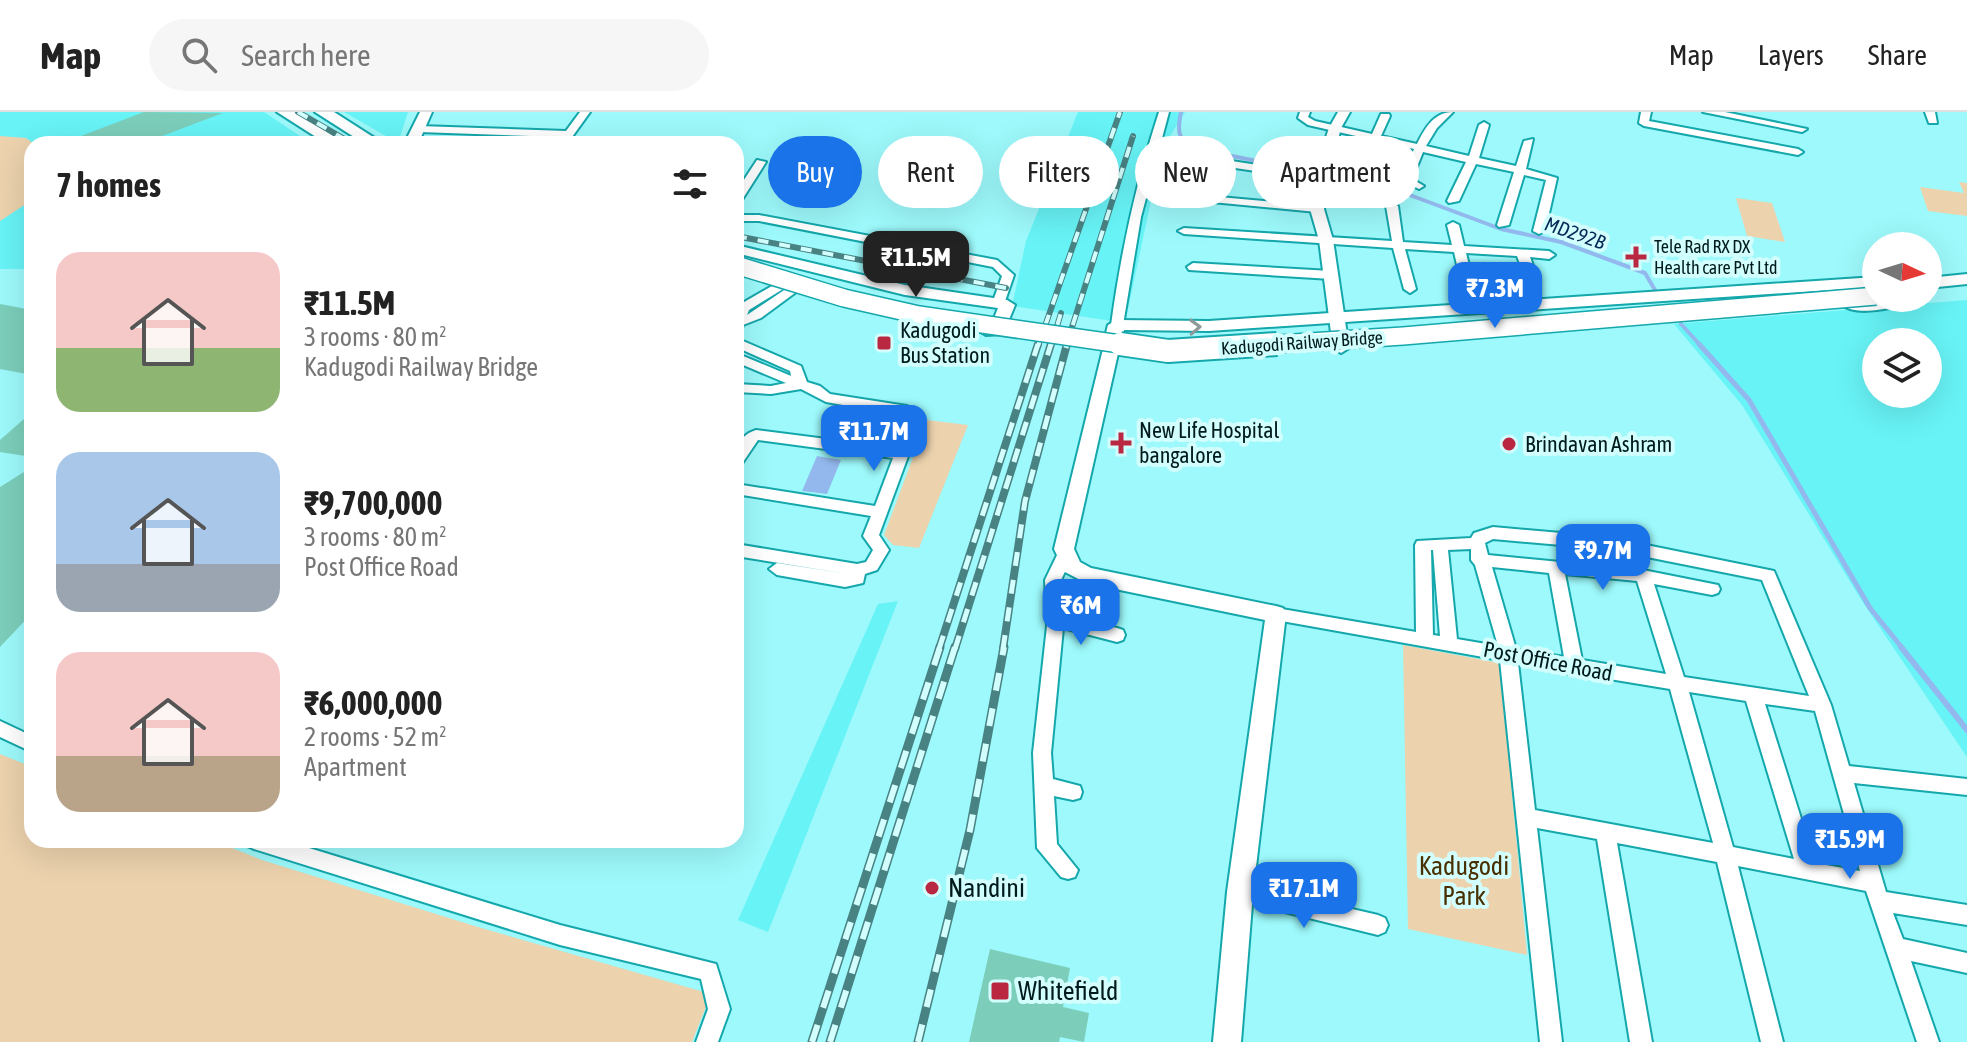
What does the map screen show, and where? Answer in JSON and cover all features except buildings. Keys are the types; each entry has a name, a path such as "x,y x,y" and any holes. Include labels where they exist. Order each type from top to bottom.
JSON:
{"main road":[{"path":"285,112 325,136"},
{"path":"323,112 363,136"},
{"path":"744,261 920,309 1185,345 1862,290"},
{"name":"Kadugodi Railway Bridge","path":"744,270 919,315 1168,351 1418,335 1862,297"},
{"path":"1942,282 1967,279"},
{"path":"1862,283 1165,328 1117,325 1111,349 1188,359 1862,305"},
{"path":"1942,291 1967,290"}],"street":[{"path":"415,136 426,112"},
{"path":"419,129 568,134 585,112"},
{"path":"1117,325 1133,221 1147,160 1164,112"},
{"path":"1305,112 1303,118 1306,121 1371,136"},
{"path":"1333,136 1344,112"},
{"path":"1448,112 1435,121 1420,147 1552,178 1539,231"},
{"path":"1646,112 1644,123 1798,152"},
{"path":"1708,112 1802,129"},
{"path":"1375,136 1385,116"},
{"path":"1453,201 1473,159 1484,125"},
{"path":"1503,225 1529,141"},
{"path":"1252,167 1209,161 1199,198 1252,203"},
{"path":"744,183 761,162"},
{"path":"1306,208 1317,209 1326,240 1341,348"},
{"path":"1392,208 1410,289"},
{"path":"744,218 759,218 997,264 1008,275 998,304"},
{"path":"1453,225 1467,282"},
{"path":"1184,231 1549,255"},
{"path":"744,251 893,287 1007,305 997,331 972,330 891,315 744,271"},
{"path":"1522,253 1532,280"},
{"path":"1193,267 1331,275"},
{"path":"744,322 757,315 790,285"},
{"path":"744,346 796,369 801,385"},
{"path":"1068,870 1047,848 1042,753 1055,620 1053,580 1065,555 1111,349"},
{"path":"744,360 787,379"},
{"path":"744,388 771,390 801,385 815,389 826,398 913,414 914,421 871,536 880,545 880,556 871,566 857,570 744,551"},
{"path":"744,448 756,435 902,454"},
{"path":"744,490 881,512"},
{"path":"1551,1042 1508,652 1478,552 1479,537 1486,535 1508,533 1607,543 1768,575 1822,705 1877,892 1928,1042"},
{"path":"1440,544 1449,643"},
{"path":"1425,639 1423,545 1440,544 1556,567 1643,576 1712,589"},
{"path":"1065,555 1072,567 1086,575 1276,614 1240,892 1227,1042"},
{"path":"1556,567 1575,668"},
{"path":"777,569 845,581 857,579 857,570"},
{"path":"1643,576 1679,684 1728,856 1772,1042"},
{"name":"Post Office Road","path":"1276,614 1508,652 1575,668 1822,705"},
{"path":"1055,620 1117,635"},
{"path":"1753,695 1808,871"},
{"path":"0,729 24,740"},
{"path":"1840,773 1967,787"},
{"path":"1044,785 1073,792"},
{"path":"1526,817 1808,871 1967,915"},
{"path":"1606,833 1641,1042"},
{"path":"280,848 560,935 709,971 719,1009 707,1042"},
{"path":"1240,892 1378,925"},
{"path":"1895,948 1967,963"}],"shaded area":[{"path":"0,112 264,112 300,136 24,136 24,269 0,269"},
{"path":"344,112 408,112 400,136 386,136"},
{"path":"1078,112 1185,112 1170,136 1135,136 1135,208 1149,208 1125,323 1012,306 1026,241 1039,208 1119,208 1119,136 1068,136"},
{"path":"1967,300 1967,757 1862,601 1742,405 1674,324 1862,309 1862,312 1942,312 1942,302"},
{"path":"817,456 841,460 827,494 802,491"},
{"path":"898,601 768,932 738,920 878,604"}],"green space":[{"path":"0,136 24,138 24,205 0,221"},
{"path":"1959,182 1967,183 1967,216 1928,211 1920,187 1964,193"},
{"path":"1736,198 1772,203 1785,242 1747,236"},
{"path":"927,420 968,425 919,548 893,545 884,535"},
{"name":"Kadugodi Park","path":"1403,645 1500,663 1527,955 1408,929"},
{"path":"0,754 24,764 24,848 232,848 478,927 711,994 692,1042 0,1042"}],"waterway":[{"name":"MD292B","path":"1181,112 1180,135 1197,149 1391,188 1501,229 1561,242 1645,273 1655,290"},
{"name":"MD292B","path":"1681,324 1701,346"},
{"name":"MD292B","path":"1699,344 1749,400 1870,608 1903,649"},
{"name":"MD292B","path":"1901,647 1967,730"}],"railway":[{"path":"298,112 339,136"},
{"path":"1038,346 1120,112"},
{"path":"1066,346 1133,136"},
{"path":"744,238 1006,288"},
{"path":"1051,346 1061,313"},
{"path":"939,649 1038,344"},
{"path":"955,649 1051,344"},
{"path":"1003,649 1025,501 1067,344"},
{"path":"812,1042 940,647"},
{"path":"830,1042 955,647"},
{"path":"918,1042 970,830 1004,647"}],"place":[{"name":"Tele Rad RX DX Health care Pvt Ltd","path":"1636,257"},
{"name":"Kadugodi Bus Station","path":"884,343"},
{"name":"New Life Hospital bangalore","path":"1121,443"},
{"name":"Brindavan Ashram","path":"1509,444"},
{"name":"Nandini","path":"932,888"},
{"name":"Whitefield","path":"1000,991"}]}
